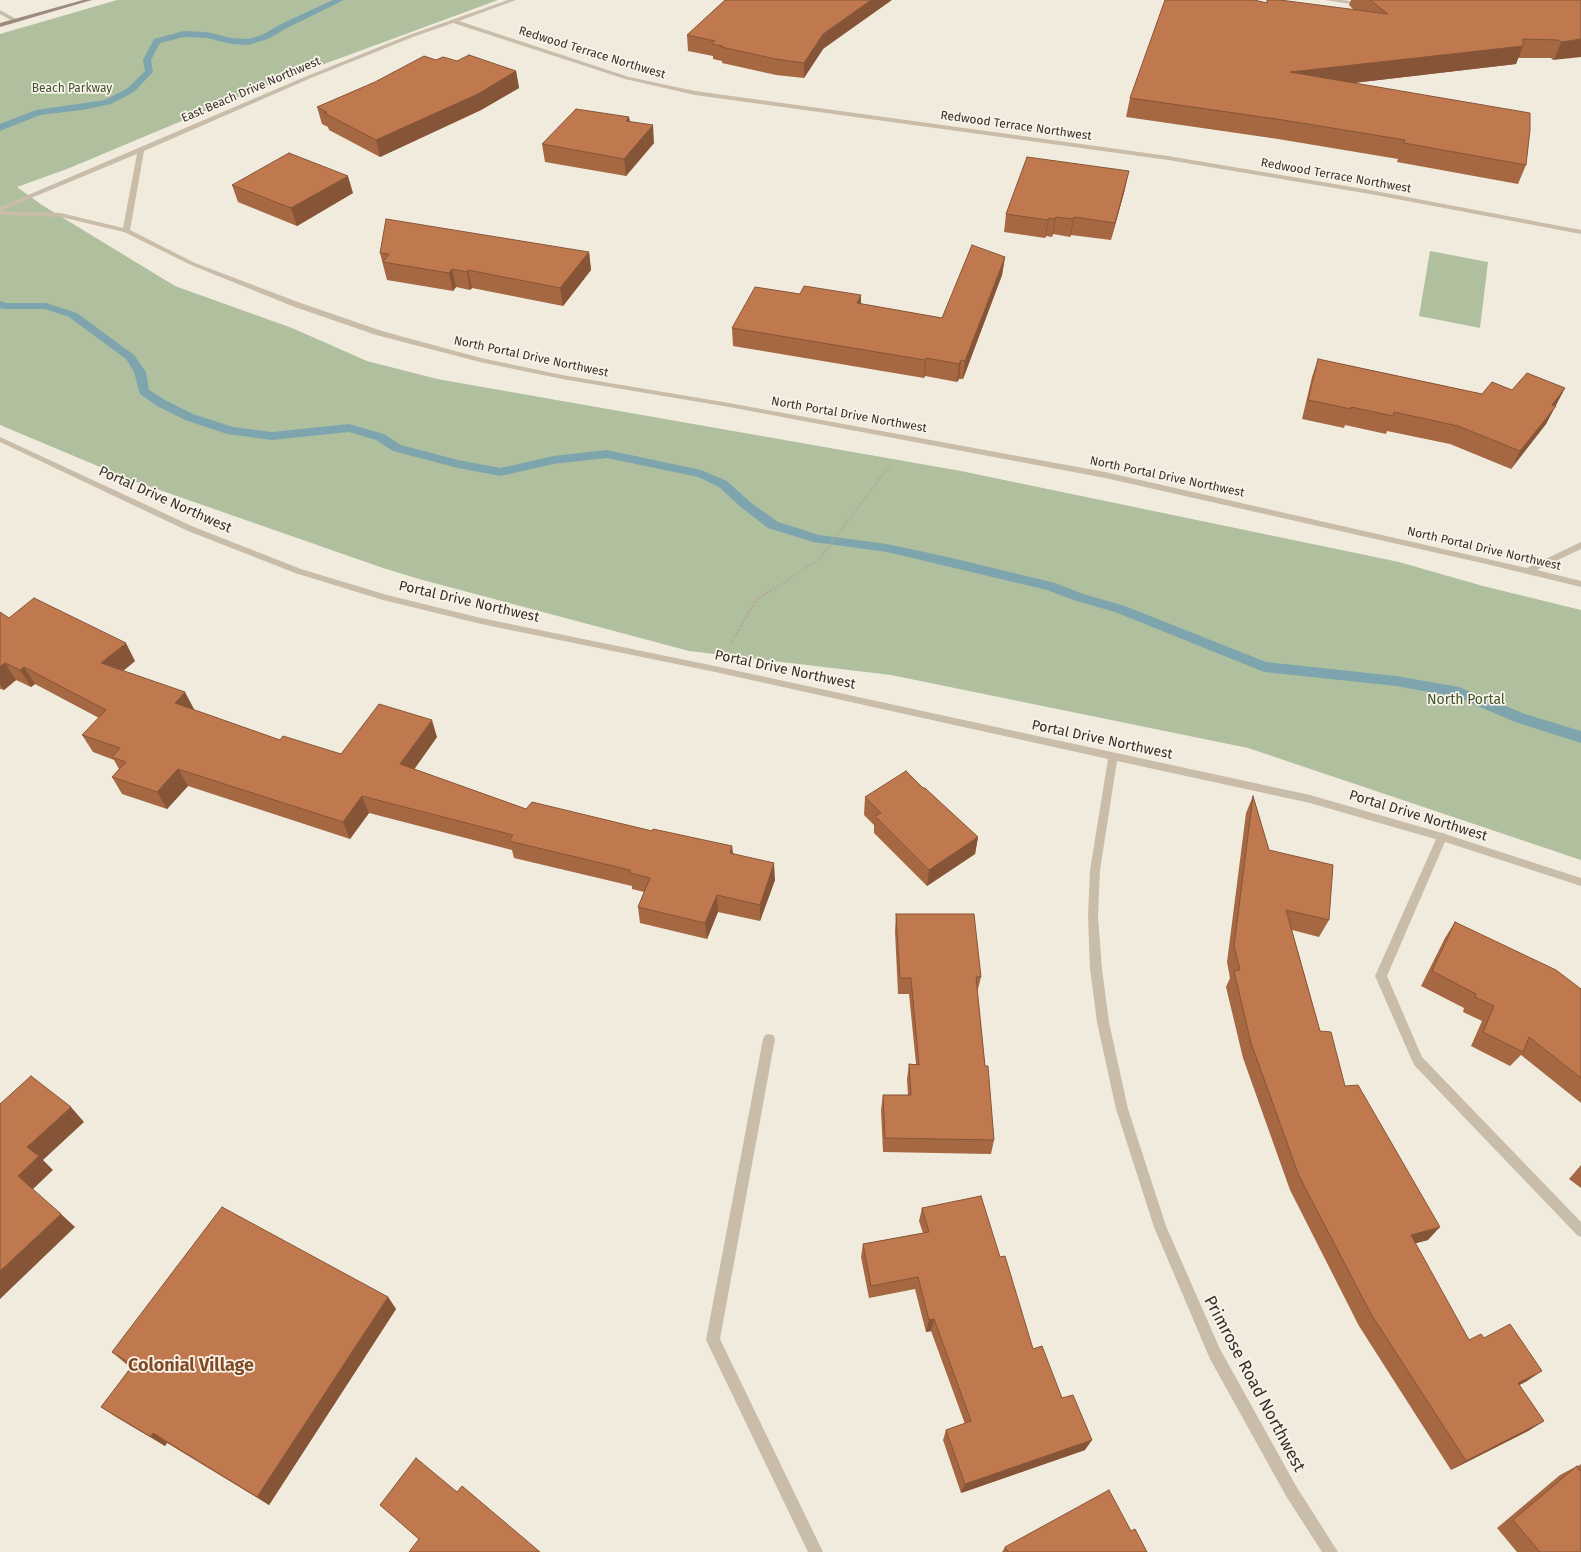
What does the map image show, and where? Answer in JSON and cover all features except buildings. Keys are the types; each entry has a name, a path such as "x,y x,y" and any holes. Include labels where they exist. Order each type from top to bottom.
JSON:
{"street":[{"path":"0,25 89,0"},
{"name":"East Beach Drive Northwest","path":"0,209 309,77 453,21 513,0"},
{"path":"1329,0 1370,4"},
{"path":"0,12 16,21"},
{"name":"Redwood Terrace Northwest","path":"453,21 627,78 695,93 1168,158 1370,192 1581,232"},
{"path":"126,231 141,150"},
{"name":"North Portal Drive Northwest","path":"0,213 61,215 126,231 193,264 258,290 379,333 474,359 562,377 1105,475 1581,584"},
{"name":"Portal Drive Northwest","path":"0,439 191,529 243,550 326,580 411,604 481,621 715,669 1310,799 1442,837 1581,882"},
{"path":"1528,572 1581,545"},
{"name":"Primrose Road Northwest","path":"1113,756 1095,870 1093,917 1096,969 1103,1022 1122,1109 1160,1227 1215,1354 1291,1490 1331,1552"},
{"path":"1442,837 1381,976 1418,1061 1581,1231"},
{"path":"769,1039 713,1340 816,1552"}],"path":[{"path":"715,669 756,600 819,559 890,466 892,460"}],"green space":[{"name":"North Portal","path":"117,0 498,0 270,84 67,169 17,187 42,205 175,286 292,328 367,361 437,379 961,471 1399,562 1483,586 1581,610 1581,860 1248,748 891,675 689,651 419,579 383,568 131,480 0,425 0,34"},
{"path":"1430,251 1488,262 1480,328 1419,316"}],"waterway":[{"path":"0,128 16,120 39,112 82,107 108,102 131,90 149,72 147,60 157,41 184,34 207,35 231,41 248,42 265,37 284,26 340,0"},
{"path":"0,304 4,306 46,306 73,315 130,357 140,372 144,392 161,403 189,417 231,431 272,436 349,428 380,437 397,448 458,464 501,472 553,460 607,454 701,474 723,484 746,505 773,525 818,539 887,548 1050,586 1078,597 1120,609 1264,667 1396,681 1459,692 1520,718 1581,737"}],"district":[{"name":"Colonial Village","path":"191,1366"}],"park label":[{"name":"Beach Parkway","path":"72,89"}]}
